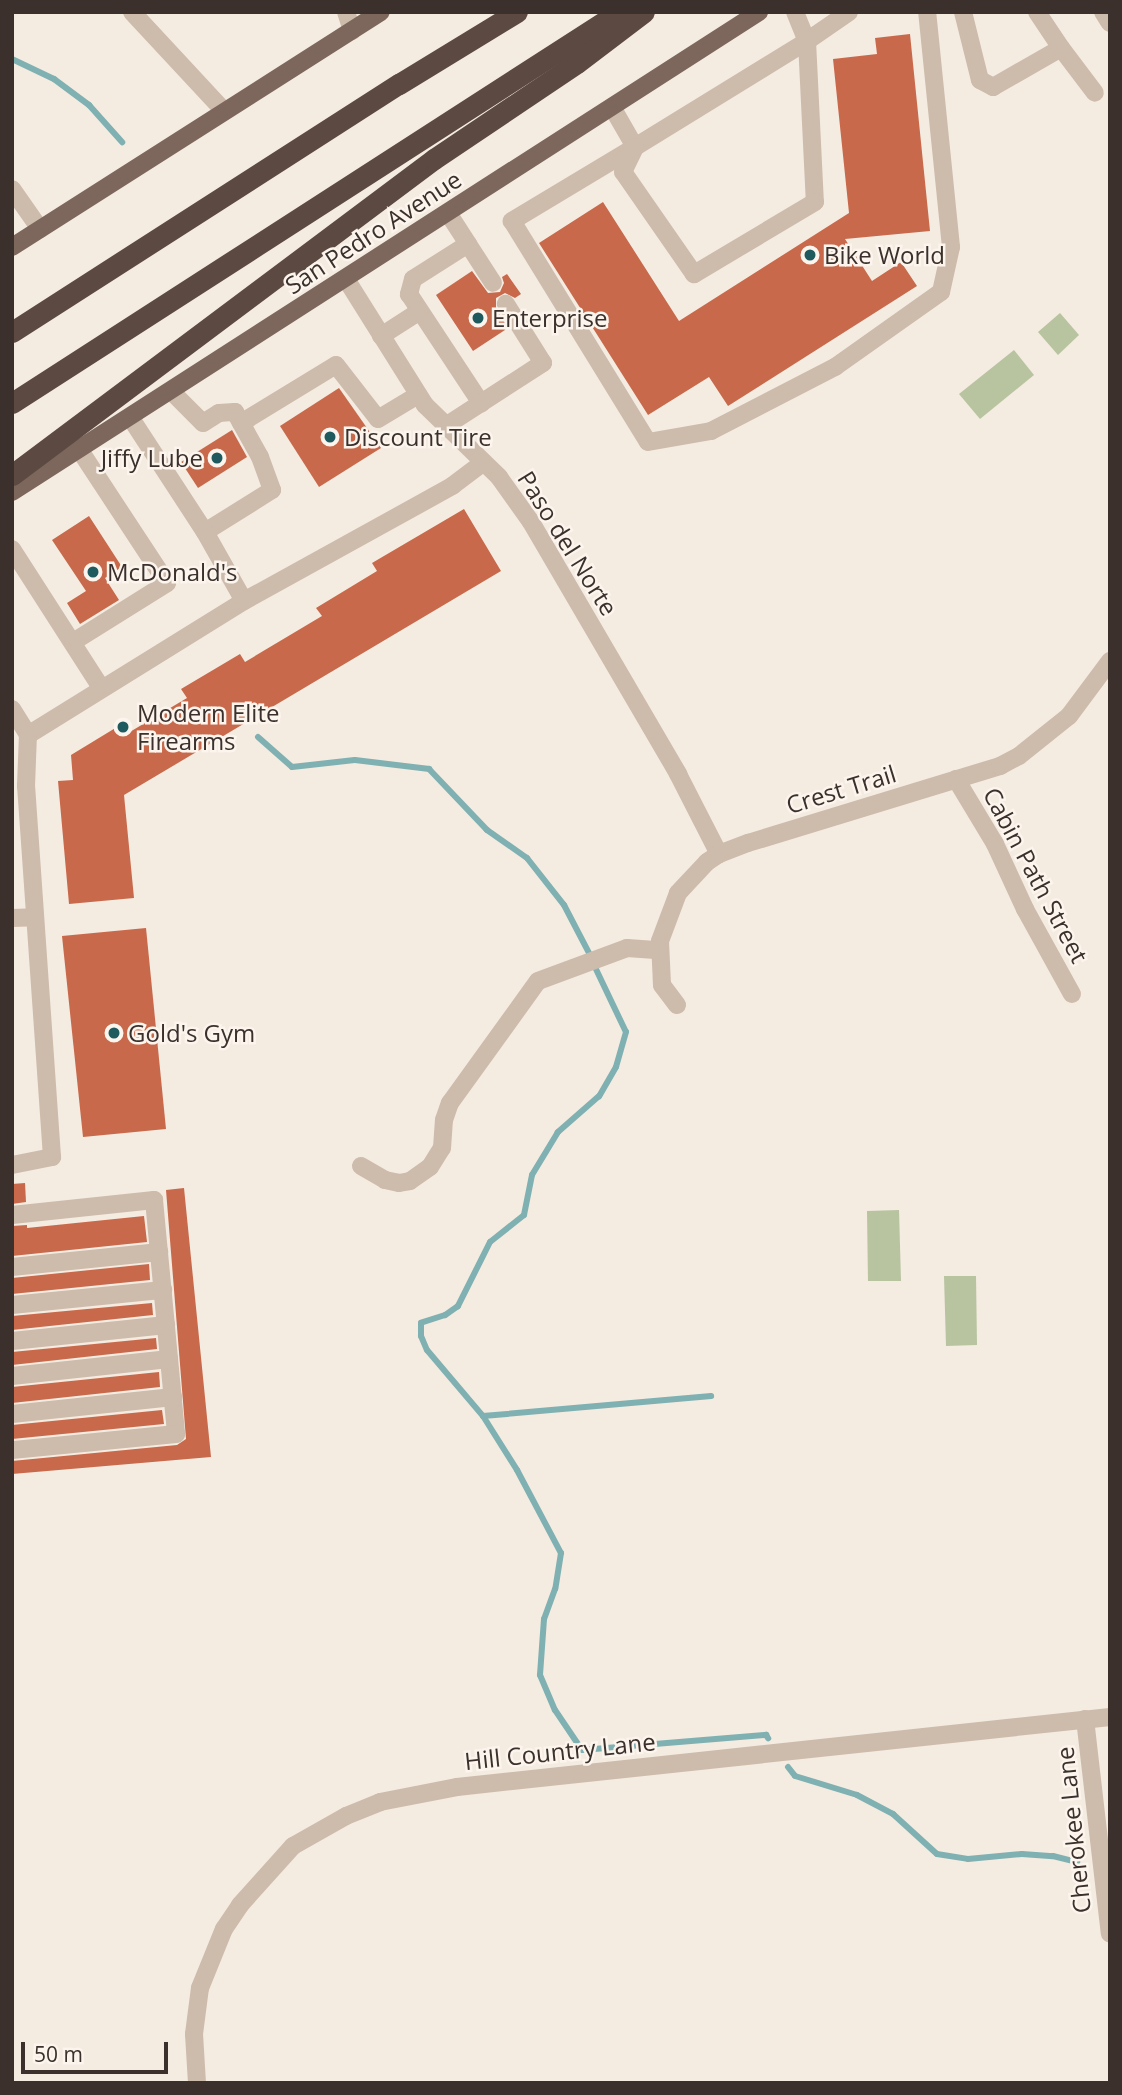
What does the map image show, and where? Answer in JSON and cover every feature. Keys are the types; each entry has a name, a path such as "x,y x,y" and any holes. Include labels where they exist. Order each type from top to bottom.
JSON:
{"highway":[{"path":"12,332 399,84 517,12"},
{"path":"12,404 619,12"},
{"path":"12,475 412,176 577,63 644,12"}],"main road":[{"path":"12,247 381,12"},
{"name":"San Pedro Avenue","path":"12,492 760,12"}],"street":[{"path":"132,12 224,111"},
{"path":"346,12 352,31"},
{"path":"635,148 623,172 694,274 815,202 807,41 795,12"},
{"path":"849,12 635,148 512,221 648,442 710,430 835,366 941,292 951,247 926,12"},
{"path":"963,12 980,80 993,87 1060,48"},
{"path":"1037,12 1060,48 1095,93"},
{"path":"1103,12 1110,23"},
{"path":"612,107 635,148"},
{"path":"14,194 40,229"},
{"path":"448,213 493,283"},
{"path":"468,244 413,279 409,294 481,403"},
{"name":"Paso del Norte","path":"346,279 418,395 444,427 483,463 516,499 531,522 678,774 719,854"},
{"path":"444,427 543,363 506,304"},
{"path":"381,336 420,311"},
{"path":"241,423 336,365 378,419 418,395"},
{"path":"171,391 203,423 219,413 235,412 260,457 272,490 205,532"},
{"path":"130,417 205,532 244,601"},
{"path":"73,642 167,583 79,449"},
{"path":"12,1165 52,1157 35,917 19,773 28,735 244,601 452,486 483,463"},
{"path":"12,548 102,689"},
{"name":"Crest Trail","path":"677,1005 662,985 659,950 669,911 690,877 719,854 1000,766 1037,745 1069,716 1110,661"},
{"path":"12,709 28,735"},
{"name":"Cabin Path Street","path":"956,779 995,844 1025,909 1072,994"},
{"path":"12,918 35,917"},
{"path":"362,1166 385,1180 399,1183 422,1175 442,1148 450,1103 534,985 546,977 627,948 659,950"},
{"path":"12,1215 154,1200 176,1434 12,1450"},
{"path":"12,1267 159,1252"},
{"path":"12,1305 163,1290"},
{"path":"12,1341 166,1325"},
{"path":"12,1376 169,1359"},
{"path":"12,1414 173,1397"},
{"name":"Hill Country Lane","path":"197,2083 194,2034 200,1988 224,1929 234,1913 262,1878 293,1846 346,1816 380,1802 457,1787 1110,1717"},
{"name":"Cherokee Lane","path":"1085,1719 1110,1934"}],"green space":[{"path":"1060,313 1079,335 1058,355 1038,332"},
{"path":"1014,350 1034,375 980,419 959,394"},
{"path":"899,1210 901,1281 868,1281 867,1211"},
{"path":"944,1276 976,1276 977,1345 946,1346"}],"building":[{"path":"910,34 930,231 845,239 872,281 901,262 917,286 728,406 709,377 648,415 539,243 603,202 679,321 849,213 833,59 877,54 875,38"},
{"name":"Enterprise","path":"472,271 488,293 500,292 504,283 502,277 507,274 521,294 515,298 505,293 496,298 496,309 508,328 473,351 436,295"},
{"name":"Discount Tire","path":"339,388 381,448 319,487 280,426"},
{"name":"Jiffy Lube","path":"232,430 247,457 198,488 181,462"},
{"path":"464,509 501,571 124,795 134,898 69,904 58,781 73,780 71,755 117,727 123,736 187,698 181,689 240,654 245,662 322,616 316,608 377,571 372,563"},
{"name":"McDonald's","path":"89,516 122,567 105,578 119,600 80,624 67,603 86,591 52,540"},
{"name":"Gold's Gym","path":"146,928 166,1129 83,1137 62,936"},
{"path":"25,1183 26,1202 12,1204 12,1184"},
{"path":"184,1188 211,1457 12,1474 12,1461 177,1445 186,1439 166,1190"},
{"path":"144,1216 147,1242 12,1256 12,1226 27,1225 27,1228"},
{"path":"149,1264 150,1280 12,1294 12,1278"},
{"path":"152,1303 153,1315 12,1330 12,1316"},
{"path":"156,1338 157,1349 12,1365 12,1352"},
{"path":"159,1372 160,1387 12,1403 12,1387"},
{"path":"162,1410 164,1424 12,1439 12,1425"}],"waterway":[{"path":"12,59 54,79 89,105 122,142"},
{"path":"258,737 292,767 355,760 429,769 487,830 527,858 564,905 590,955"},
{"path":"594,965 626,1032 616,1067 599,1096 558,1132 532,1175 524,1215 490,1242 458,1306 445,1315 421,1323 421,1336 427,1350 483,1416 517,1470 561,1553 555,1589 544,1619 540,1675 555,1710 582,1750 766,1735 768,1738"},
{"path":"483,1416 711,1396"},
{"path":"788,1767 795,1776 857,1795 893,1814 937,1854 968,1859 1022,1854 1053,1856 1077,1862"}],"place":[{"name":"Bike World","path":"810,255"},
{"name":"Enterprise","path":"478,318"},
{"name":"Discount Tire","path":"330,437"},
{"name":"Jiffy Lube","path":"217,458"},
{"name":"McDonald's","path":"93,572"},
{"name":"Modern Elite Firearms","path":"123,727"},
{"name":"Gold's Gym","path":"114,1033"}]}
